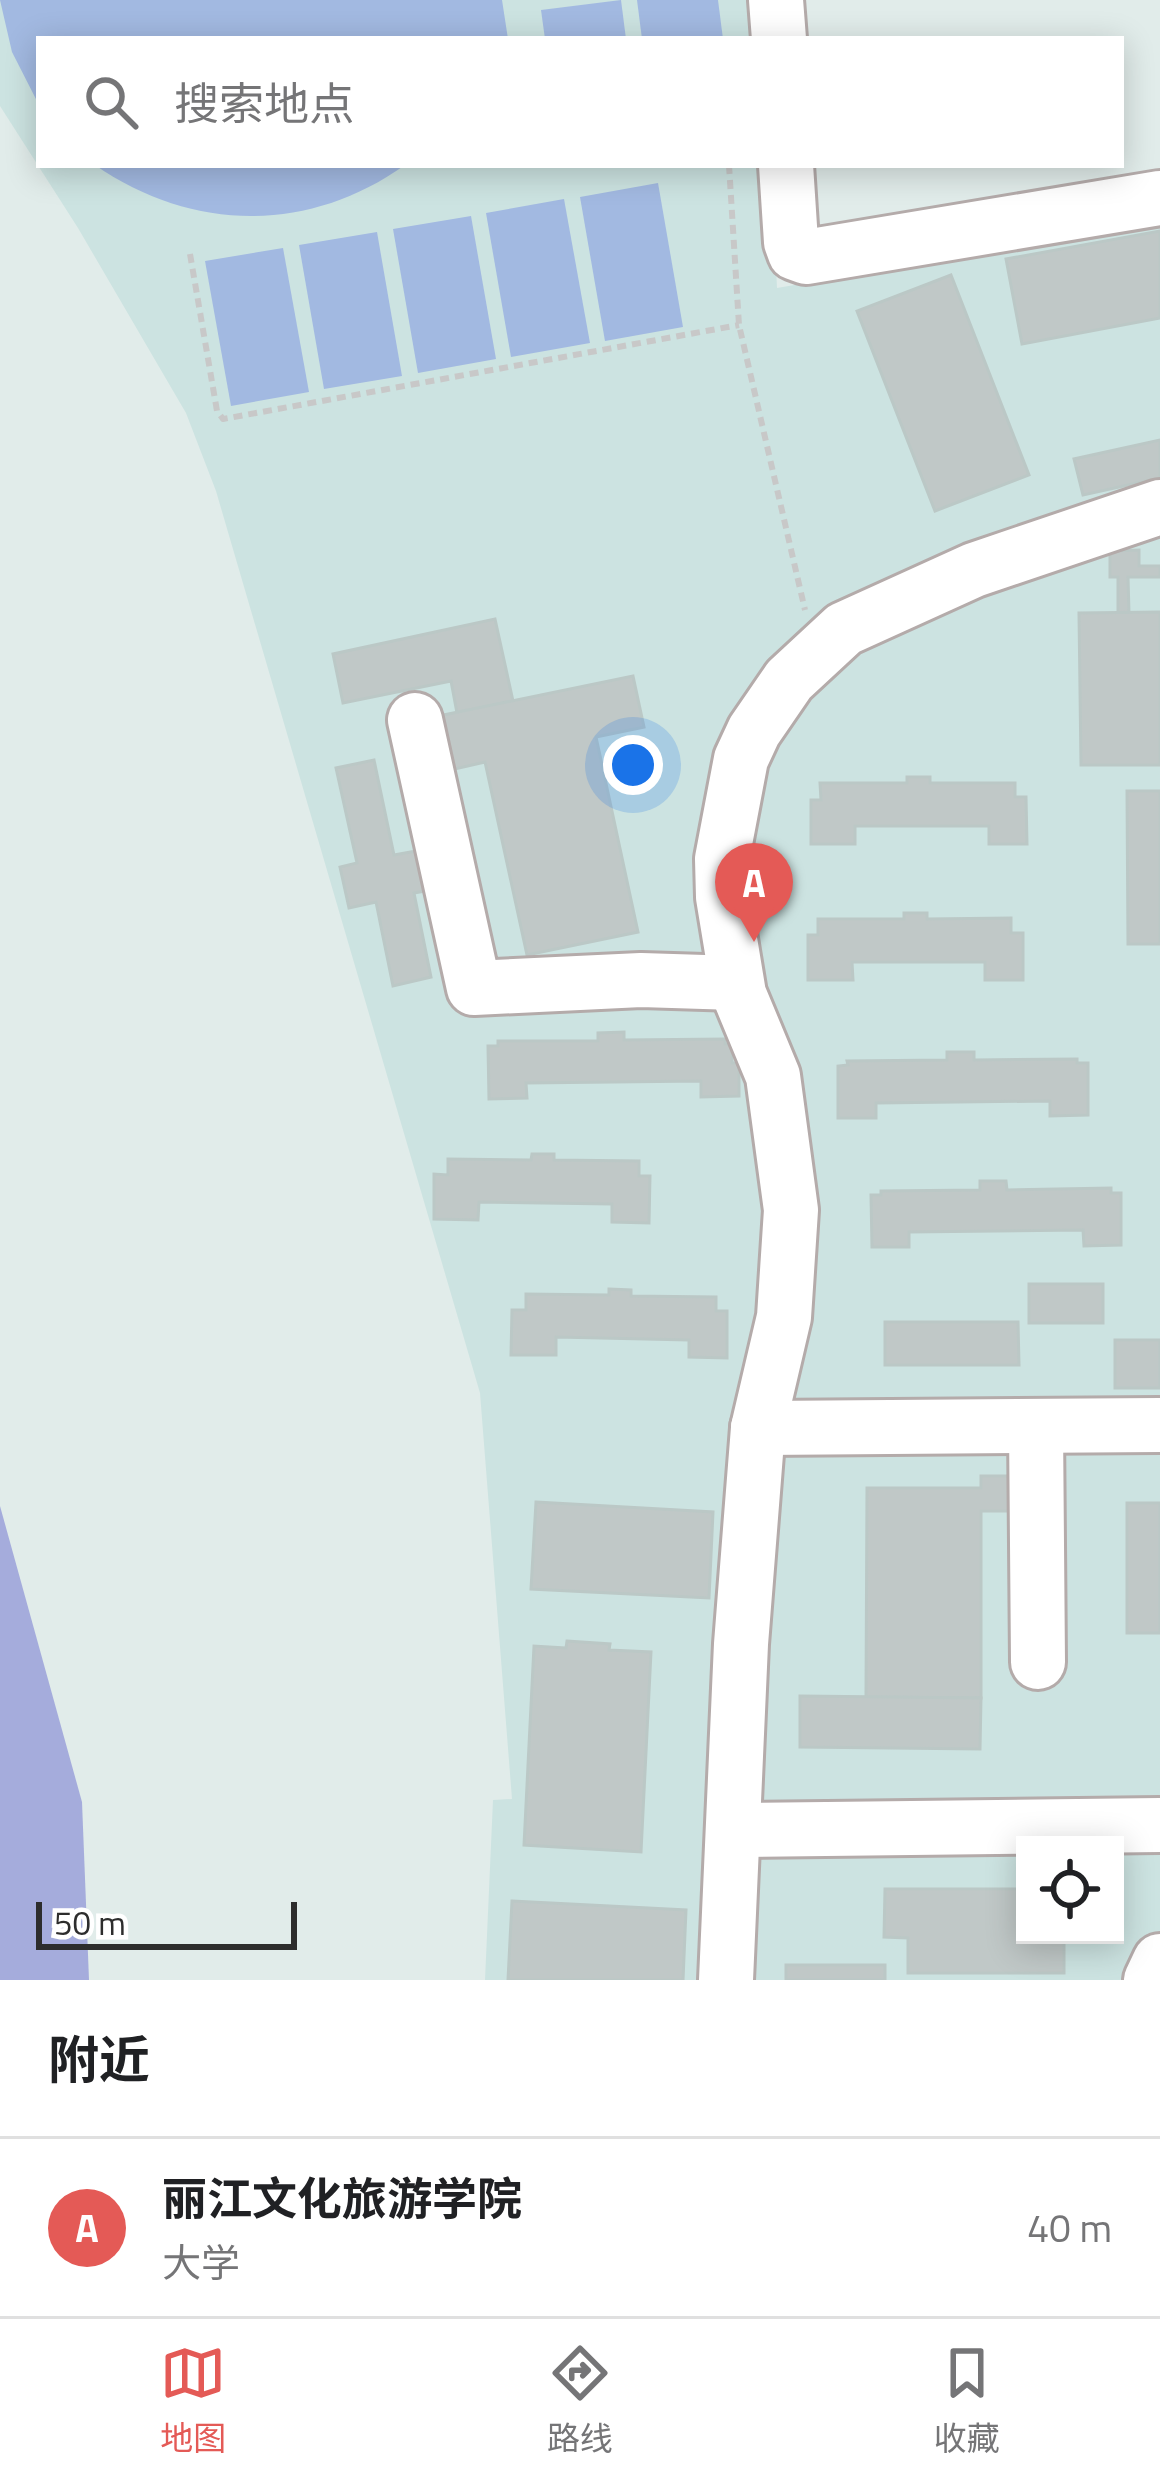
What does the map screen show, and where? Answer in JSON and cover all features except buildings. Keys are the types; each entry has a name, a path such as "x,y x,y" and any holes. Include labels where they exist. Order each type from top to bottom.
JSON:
{"street":[{"path":"776,0 778,36"},
{"path":"786,168 791,242 795,253 806,257 1160,198"},
{"path":"726,1980 741,1644 758,1428 784,1317 791,1210 773,1076 736,983 723,897 722,859 741,759 770,705 814,652 844,629 974,570 1160,506"},
{"path":"415,720 474,988 641,980 736,983"},
{"path":"758,1428 1160,1425"},
{"path":"1036,1426 1038,1662"},
{"path":"733,1830 1160,1825"},
{"path":"1151,1980 1160,1960"}],"path":[{"path":"728,168 739,325 814,652"},
{"path":"190,254 217,411 223,419 739,325"}],"shaded area":[{"path":"0,0 763,0 765,36 36,36 36,162 0,106"},
{"path":"0,0 502,0 508,36 36,36 36,99 12,52"},
{"path":"621,0 626,36 545,36 541,10"},
{"path":"637,0 718,0 723,36 642,36"},
{"path":"40,168 771,168 777,288 1160,222 1160,1980 485,1980 493,1800 512,1799 480,1393 216,491 186,413"},
{"path":"100,168 400,168 329,204 250,216 210,213 132,187"},
{"path":"658,183 683,327 605,341 580,197"},
{"path":"564,199 590,343 511,357 486,213"},
{"path":"471,216 496,359 418,373 393,229"},
{"path":"377,232 402,376 324,389 299,245"},
{"path":"283,248 309,392 231,406 205,261"},
{"path":"0,1506 82,1802 89,1980 0,1980"}],"place":[{"name":"丽江文化旅游学院","path":"754,942"}]}
